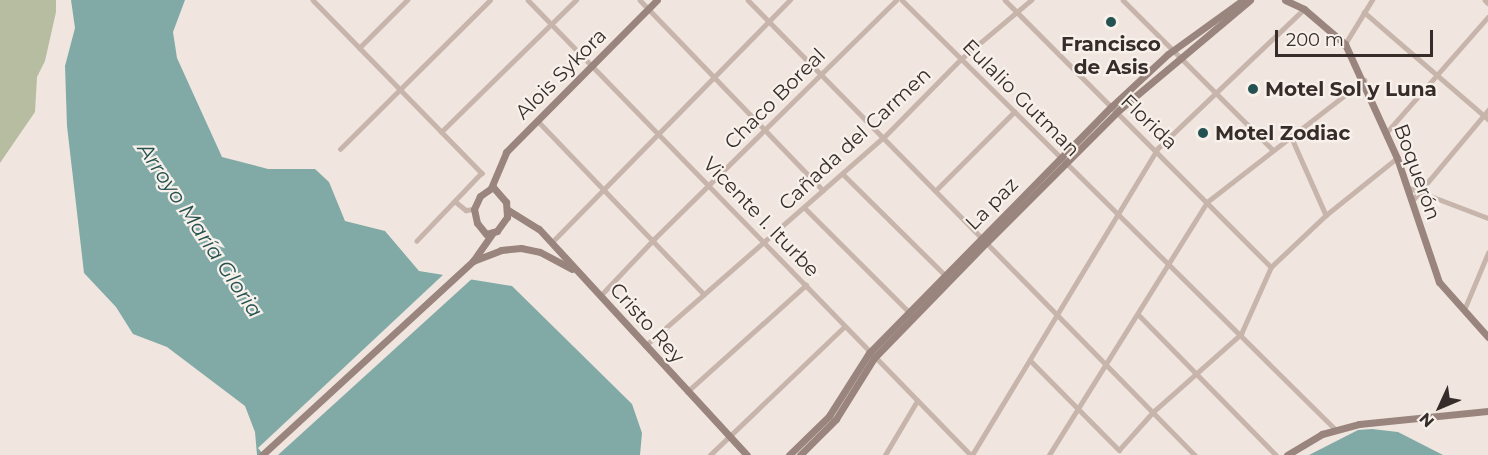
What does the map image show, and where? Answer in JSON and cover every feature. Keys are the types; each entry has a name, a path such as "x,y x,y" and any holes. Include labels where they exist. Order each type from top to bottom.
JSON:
{"street":[{"path":"359,48 406,0"},
{"path":"340,149 490,0"},
{"name":"Vicente I. Iturbe","path":"528,0 661,134 872,356 971,455"},
{"path":"441,132 576,0"},
{"path":"640,0 824,190"},
{"name":"Alois Sykora","path":"493,188 502,157 657,0"},
{"path":"748,0 1195,455"},
{"path":"551,243 661,134 790,0"},
{"name":"Chaco Boreal","path":"600,296 654,238 710,186 896,0"},
{"name":"Eulalio Gutman","path":"903,0 1335,429"},
{"name":"Florida","path":"1005,0 1157,149 1271,267"},
{"name":"Cañada del Carmen","path":"645,346 843,174 883,138 961,59 1015,10 1031,0"},
{"path":"1123,0 1272,149"},
{"name":"La paz","path":"789,455 828,416 872,356 911,314 1115,109 1178,53 1247,0"},
{"name":"Boquerón","path":"1285,0 1304,9 1345,44 1364,80 1397,158 1433,269 1448,296 1488,338"},
{"path":"971,455 1120,216 1157,149 1218,94 1304,9 1298,0"},
{"path":"1345,44 1372,0"},
{"path":"317,1 399,90 482,173 417,241"},
{"path":"1364,12 1486,117"},
{"path":"1386,133 1488,17"},
{"path":"1049,455 1170,265 1207,202 1290,134 1364,80"},
{"path":"1412,201 1486,117 1488,111"},
{"path":"935,191 1014,112"},
{"path":"538,121 654,238 704,294"},
{"path":"1290,134 1326,215"},
{"path":"1030,360 1119,450 1153,412 1241,334 1271,267 1326,215 1397,158"},
{"path":"843,174 948,278"},
{"path":"1407,187 1488,218"},
{"path":"264,453 473,261 481,247 505,220 508,210 493,188 477,201 474,209 480,230 481,247"},
{"path":"456,202 466,210 474,209"},
{"path":"804,207 911,314"},
{"name":"Cristo Rey","path":"508,210 520,216 551,243 747,455"},
{"path":"505,220 520,216"},
{"path":"480,230 492,234"},
{"path":"473,261 501,250 521,249 549,256 580,274"},
{"path":"1463,313 1488,253"},
{"path":"687,392 806,285"},
{"path":"1138,314 1276,455"},
{"path":"710,455 844,327"},
{"name":"La paz","path":"800,455 836,419 872,356"},
{"path":"885,455 917,401"},
{"path":"1287,455 1335,429 1378,420 1488,410"}],"green space":[{"path":"0,0 56,0 56,12 45,61 37,77 35,112 0,163"}],"water":[{"name":"Arroyo María Gloria","path":"71,0 185,0 173,32 177,58 222,157 268,169 315,169 329,182 345,221 385,231 419,271 512,286 632,404 642,433 640,455 257,455 255,432 245,406 167,347 133,334 116,307 84,273 67,126 65,66 75,28"},
{"path":"1358,430 1398,432 1443,455 1309,455"}],"pier":[{"path":"445,273 475,276 278,455 264,455 258,448"}],"place":[{"name":"Francisco de Asis","path":"1111,22"},
{"name":"Motel Sol y Luna","path":"1253,89"},
{"name":"Motel Zodiac","path":"1203,133"}]}
